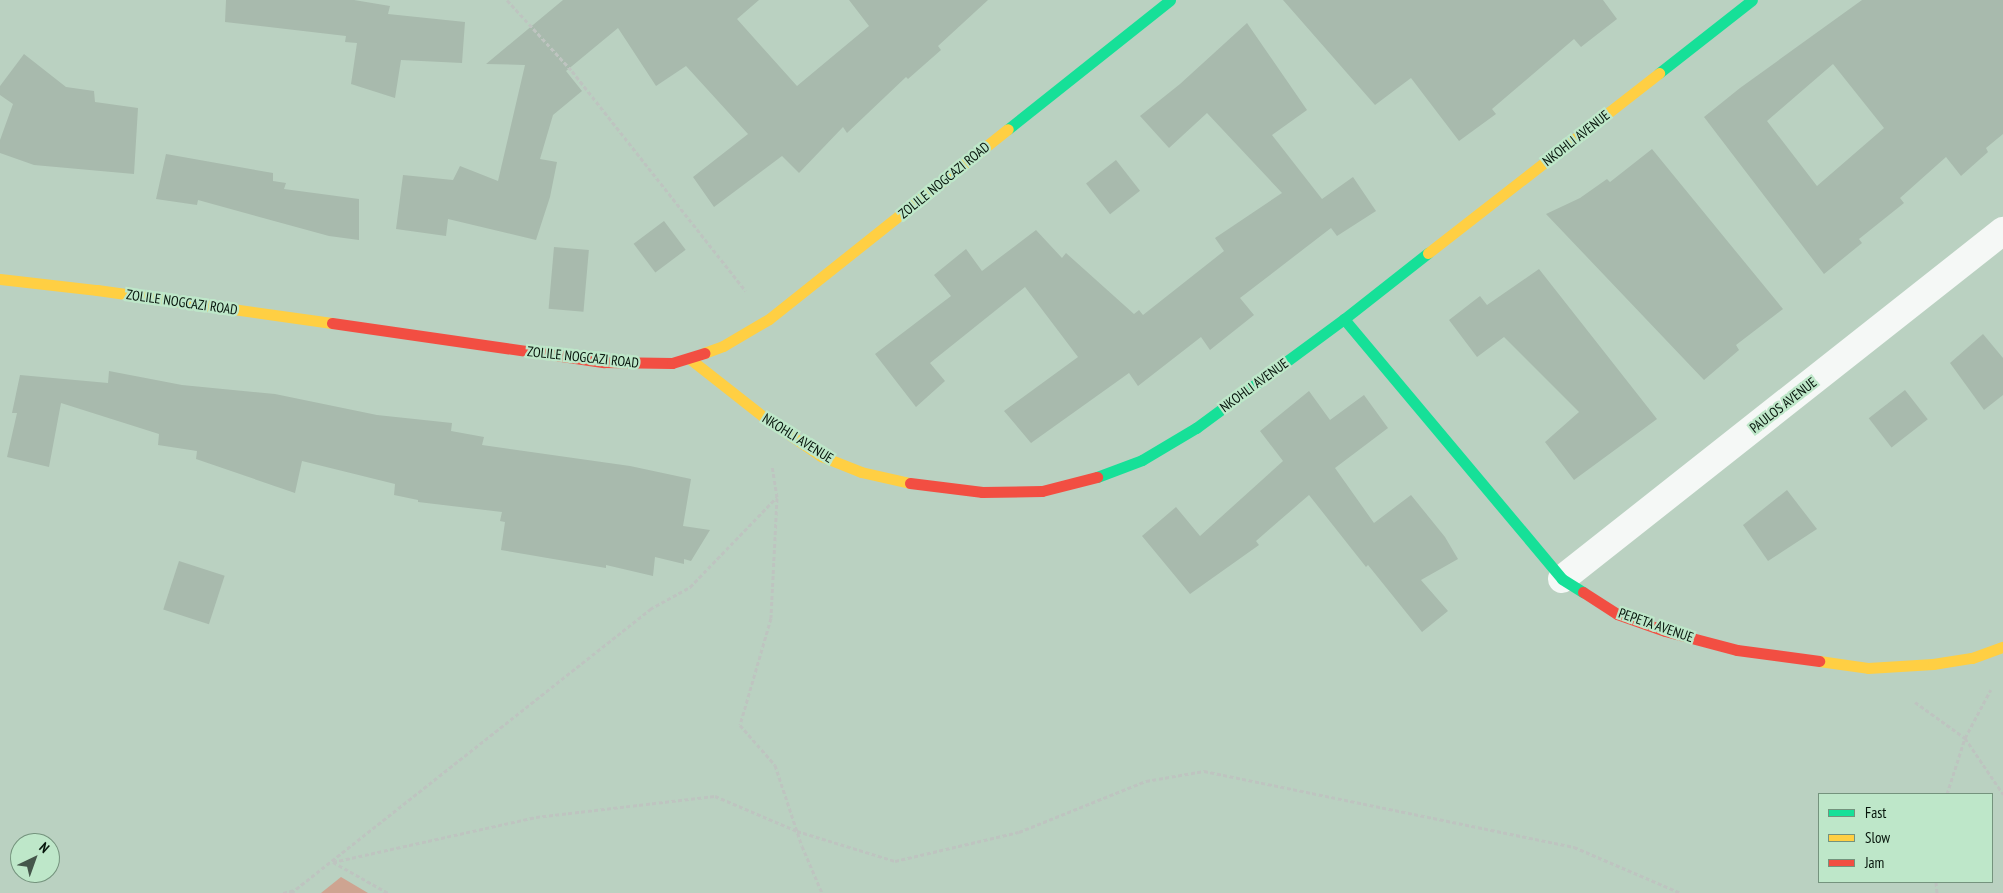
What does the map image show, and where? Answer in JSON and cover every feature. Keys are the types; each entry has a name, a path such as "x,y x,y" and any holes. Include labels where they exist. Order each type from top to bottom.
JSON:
{"street":[{"name":"ZOLILE NOGCAZI ROAD","path":"0,279 97,290 604,362 672,363 690,359 723,346 768,319 1170,0"},
{"name":"NKOHLI AVENUE","path":"690,359 765,418 822,456 861,472 903,482 982,492 1042,491 1094,478 1142,460 1196,428 1344,319 1752,0"},
{"name":"PAULOS AVENUE","path":"1562,579 2003,231"},
{"name":"PEPETA AVENUE","path":"1344,319 1562,579 1617,614 1665,631 1736,650 1868,668 1933,664 1972,658 2003,647"}],"path":[{"path":"506,0 572,71 768,319"},
{"path":"765,418 777,497 771,618 740,725 774,765 797,831 822,893"},
{"path":"291,893 333,862 650,609 690,587 777,497"},
{"path":"1947,793 1965,738 1994,682"},
{"path":"1913,700 1965,738 2003,794"},
{"path":"333,862 536,817 715,796 797,831 895,861 1019,832 1146,781 1204,771 1574,847 1681,893"},
{"path":"333,862 388,893"},
{"path":"282,893 297,889"}],"shaded area":[{"path":"341,877 368,893 321,893"}],"building":[{"path":"226,0 354,0 390,6 388,14 465,22 462,63 401,60 395,98 351,84 357,43 345,42 346,36 225,22"},
{"path":"563,0 759,0 737,19 797,86 869,26 849,0 988,0 938,46 941,50 908,79 906,77 847,133 843,127 799,173 782,156 714,207 693,177 748,134 686,66 656,86 618,28 566,71 582,91 553,115 540,159 557,162 550,197 536,240 448,219 446,236 396,229 403,175 453,180 460,166 498,181 525,65 486,64"},
{"path":"1283,0 1603,0 1617,19 1581,47 1574,39 1492,109 1496,114 1459,141 1411,78 1375,105"},
{"path":"1862,0 2003,0 2003,134 1986,148 1988,152 1961,176 1946,157 1900,198 1904,203 1859,239 1862,243 1824,274 1704,117 1740,88","holes":["1833,64 1884,128 1817,186 1767,121"]},
{"path":"1247,23 1307,110 1272,135 1322,199 1353,177 1376,211 1337,236 1331,228 1240,298 1254,315 1210,350 1201,337 1138,386 1129,373 1031,443 1004,411 1078,357 1025,287 930,363 945,381 916,407 875,354 951,296 934,275 966,249 982,271 1036,230 1062,258 1066,253 1134,314 1139,310 1143,315 1224,251 1215,238 1282,193 1207,113 1169,148 1140,116 1180,84"},
{"path":"24,54 66,87 94,91 95,102 138,108 134,174 34,165 0,153 0,140 13,104 0,95 0,86"},
{"path":"1652,149 1783,309 1736,345 1739,350 1704,380 1546,214 1580,198 1607,179 1610,182"},
{"path":"166,154 273,173 273,181 286,183 284,189 359,199 359,240 329,236 198,200 197,205 156,199"},
{"path":"1116,160 1140,191 1110,214 1086,183"},
{"path":"664,221 686,250 655,273 634,244"},
{"path":"554,247 589,250 583,312 549,309"},
{"path":"1539,269 1657,419 1574,480 1545,442 1579,412 1504,337 1477,357 1449,320 1480,296 1487,305"},
{"path":"1983,334 2003,358 2003,395 1984,410 1950,363"},
{"path":"109,371 182,385 275,394 377,415 452,423 451,431 484,437 482,445 630,466 691,479 683,526 710,530 691,561 684,559 684,564 655,557 653,576 606,565 606,568 501,550 505,522 500,521 502,512 418,502 418,500 394,495 395,484 302,461 295,493 196,459 197,451 158,445 159,434 61,403 49,467 7,457 17,413 12,413 20,375 108,383"},
{"path":"1905,390 1928,419 1892,447 1869,418"},
{"path":"1309,391 1330,420 1364,395 1388,428 1335,468 1374,523 1411,495 1445,537 1458,559 1421,580 1448,611 1422,632 1368,565 1366,567 1309,495 1256,541 1259,545 1190,594 1142,536 1176,507 1200,536 1283,461 1260,431"},
{"path":"1787,490 1817,529 1768,561 1743,525"},
{"path":"179,561 225,576 209,624 163,610"}],"traffic: fast":[{"path":"1008,129 1170,0"},
{"path":"1659,73 1752,0"},
{"path":"1097,477 1142,460 1196,428 1344,319 1428,253"},
{"path":"1344,319 1562,579 1583,592"}],"traffic: slow":[{"path":"1428,253 1659,73"},
{"path":"704,353 723,346 769,319 1008,129"},
{"path":"0,279 97,290 332,323"},
{"path":"690,359 765,418 821,456 861,472 910,483"},
{"path":"1819,661 1868,668 1933,664 1972,658 2003,647"}],"traffic: jam":[{"path":"332,323 604,362 672,363 704,353"},
{"path":"910,483 982,492 1042,491 1097,477"},
{"path":"1583,592 1617,614 1665,631 1737,650 1819,661"}]}
